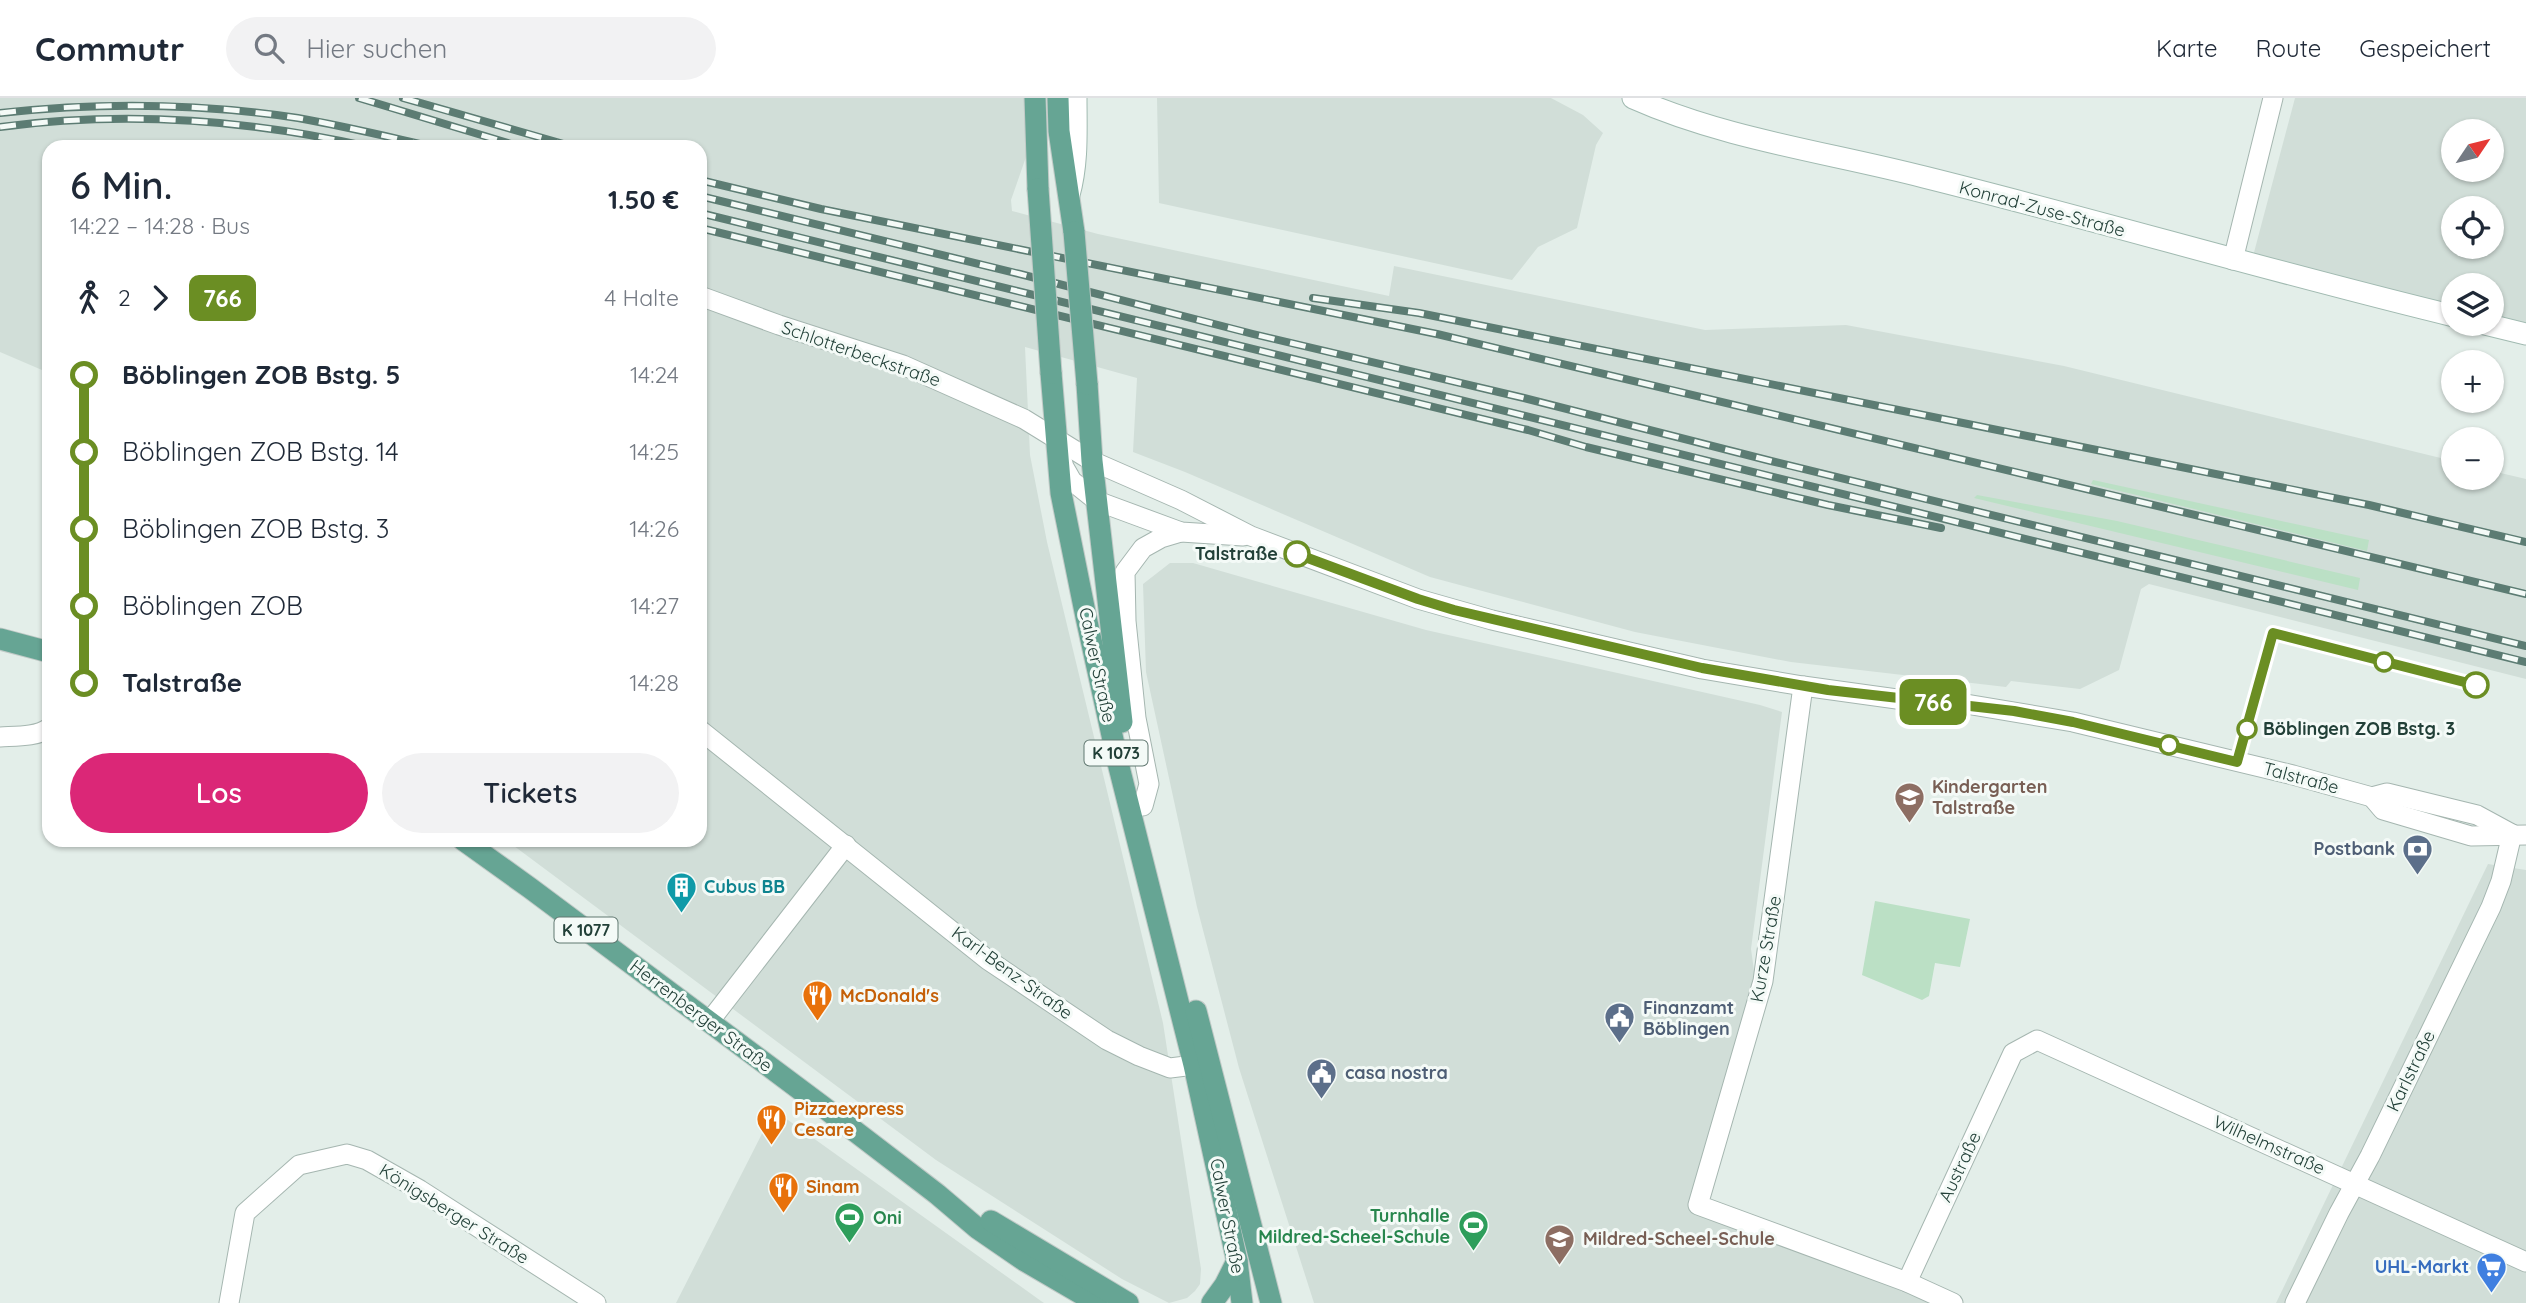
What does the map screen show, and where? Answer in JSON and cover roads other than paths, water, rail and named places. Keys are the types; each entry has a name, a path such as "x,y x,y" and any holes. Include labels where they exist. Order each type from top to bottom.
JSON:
{"main road":[{"name":"Calwer Straße","path":"1035,98 1038,189 1061,494 1103,695 1194,1065 1237,1261 1242,1303"},
{"name":"Calwer Straße","path":"1058,98 1059,131 1074,232 1092,461 1121,719 1250,1228 1272,1301"},
{"path":"0,639 42,650"},
{"name":"Herrenberger Straße","path":"472,847 937,1194 976,1228 1025,1261 1097,1303"},
{"name":"Herrenberger Straße","path":"937,1194 987,1219 1128,1303"},
{"path":"1212,1303 1237,1261"}],"street":[{"name":"Calwer Straße","path":"1069,197 1074,178 1076,98"},
{"name":"Konrad-Zuse-Straße","path":"1633,98 1713,127 1933,179 2441,313"},
{"path":"2233,260 2273,98"},
{"path":"1035,131 1059,131"},
{"name":"Schlotterbeckstraße","path":"707,299 903,365 994,404 1056,438"},
{"path":"2504,329 2526,334"},
{"name":"Talstraße","path":"1056,438 1092,461 1181,500 1251,536 1405,595 1454,610 1702,668 1803,686 1904,700 1960,704 2073,722 2293,775 2372,797 2387,793 2477,815 2519,834"},
{"name":"Talstraße","path":"1056,438 1064,467 1072,481 1097,501 1181,532 1251,536"},
{"name":"Talstraße","path":"1137,554 1160,538 1181,532"},
{"name":"Calwer Straße","path":"1137,554 1125,572 1125,588 1136,718 1149,784 1143,806"},
{"name":"Kurze Straße","path":"1803,686 1763,981 1698,1205 1907,1282"},
{"path":"0,737 42,732"},
{"name":"Karl-Benz-Straße","path":"707,736 988,960 1107,1040 1170,1068 1194,1065"},
{"name":"Karlstraße","path":"2295,1303 2354,1183 2370,1157 2491,907 2519,834"},
{"path":"709,1022 846,845"},
{"name":"Wilhelmstraße","path":"2013,1053 2037,1040 2526,1262"},
{"name":"Austraße","path":"1907,1282 2013,1053"},
{"name":"Königsberger Straße","path":"229,1303 245,1213 299,1165 347,1154 367,1160 420,1190 596,1303"},
{"path":"1907,1282 1953,1303"}],"railway":[{"path":"359,98 498,140"},
{"path":"403,98 550,140"},
{"path":"0,113 112,106 224,109 298,118 403,140"},
{"path":"0,127 93,119 185,120 277,130 337,140"},
{"path":"707,182 821,209 1437,334 2526,594"},
{"path":"707,198 2526,646"},
{"path":"707,215 2526,662"},
{"path":"707,230 1528,430 1586,447 1828,505 1941,528"},
{"path":"1313,298 1419,313 2369,505 2526,542"}],"place":[{"name":"Talstraße","path":"1297,554"},
{"name":"Böblingen ZOB Bstg. 3","path":"2247,729"},
{"name":"Kindergarten Talstraße","path":"1909,824"},
{"name":"Postbank","path":"2418,876"},
{"name":"Cubus BB","path":"681,914"},
{"name":"McDonald's","path":"817,1023"},
{"name":"Finanzamt Böblingen","path":"1620,1045"},
{"name":"casa nostra","path":"1322,1100"},
{"name":"Pizzaexpress Cesare","path":"771,1146"},
{"name":"Sinam","path":"783,1214"},
{"name":"Oni","path":"850,1245"},
{"name":"Turnhalle Mildred-Scheel-Schule","path":"1473,1253"},
{"name":"Mildred-Scheel-Schule","path":"1560,1266"},
{"name":"UHL-Markt","path":"2492,1294"}]}
